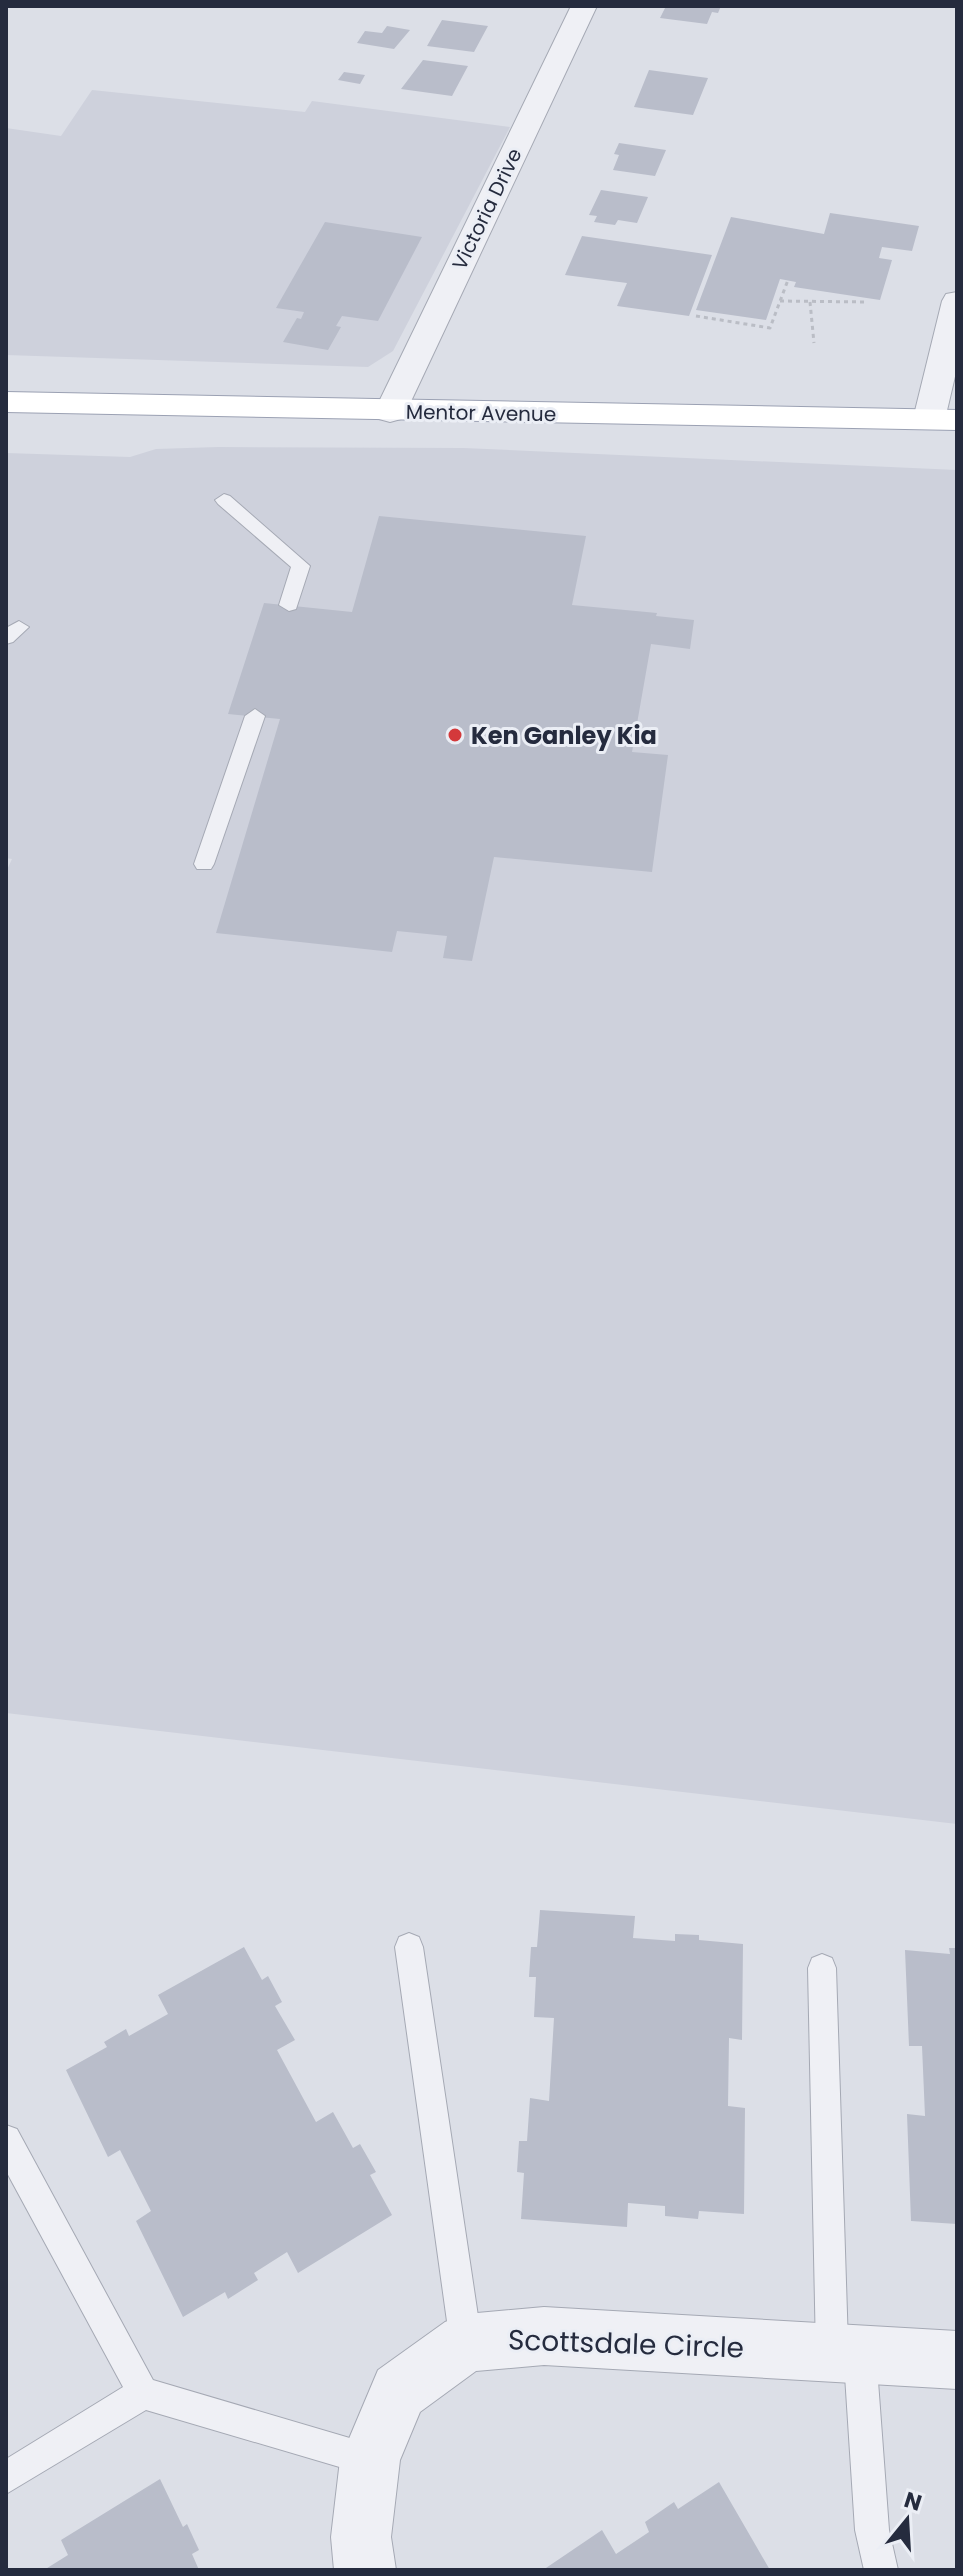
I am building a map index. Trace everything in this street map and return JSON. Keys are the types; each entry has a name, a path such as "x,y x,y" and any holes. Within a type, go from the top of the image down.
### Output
{"main road":[{"name":"Mentor Avenue","path":"6,402 390,412 943,420"}],"street":[{"name":"Victoria Drive","path":"390,412 584,6"},
{"path":"943,420 957,301"},
{"name":"Scottsdale Circle","path":"466,2343 544,2336 957,2360"},
{"path":"365,2570 361,2537 370,2460 399,2391 466,2343"}],"lane":[{"path":"224,500 301,566 289,605"},
{"path":"204,864 255,716"},
{"path":"409,1947 466,2343"},
{"path":"822,1968 846,2353 872,2530 881,2570"},
{"path":"6,2140 143,2393 370,2460"},
{"path":"6,2478 143,2393"}],"path":[{"path":"696,316 770,328 788,280"},
{"path":"780,301 868,302"},
{"path":"810,302 814,343"}],"shaded area":[{"path":"92,90 305,112 312,101 510,127 393,351 368,367 6,355 6,128 61,136"},
{"name":"Ken Ganley Kia","path":"463,448 957,470 957,1824 6,1713 6,872 12,859 6,858 6,453 130,457 156,449"}],"building":[{"path":"666,6 721,6 718,13 712,12 707,24 660,18"},
{"path":"442,20 488,26 474,52 427,46"},
{"path":"387,26 410,30 394,49 357,43 365,31 382,33"},
{"path":"423,60 468,66 452,96 401,89"},
{"path":"649,70 708,78 693,115 634,107"},
{"path":"344,72 365,75 360,84 338,80"},
{"path":"619,143 666,150 655,176 613,170 619,155 614,154"},
{"path":"601,190 648,197 637,223 618,220 615,225 594,222 597,216 589,215"},
{"path":"830,213 919,226 912,251 882,247 879,258 892,260 880,300 794,287 796,282 780,279 766,320 696,310 731,217 824,234"},
{"path":"325,222 422,237 378,321 342,316 336,326 341,327 328,350 283,342 304,312 276,308"},
{"path":"582,236 712,255 689,316 617,306 627,283 565,275"},
{"name":"Ken Ganley Kia","path":"379,516 586,536 572,605 657,613 656,616 694,620 690,649 651,644 632,752 668,755 652,872 494,857 472,961 443,958 447,936 397,931 392,952 216,933 280,719 228,714 264,603 352,612"},
{"path":"540,1910 635,1916 633,1938 675,1941 675,1934 699,1935 699,1940 743,1944 742,2040 729,2038 728,2106 745,2108 744,2214 699,2211 698,2219 665,2216 665,2206 628,2203 627,2227 521,2219 524,2173 517,2172 519,2141 527,2141 530,2098 549,2101 554,2018 534,2017 536,1977 529,1977 531,1947 537,1947"},
{"path":"244,1947 262,1980 268,1976 282,2002 275,2006 295,2040 277,2050 316,2122 333,2112 353,2148 360,2144 376,2172 370,2175 392,2215 298,2273 287,2252 254,2273 258,2280 228,2299 225,2292 183,2317 136,2221 151,2211 120,2150 108,2157 66,2070 107,2047 104,2042 126,2029 129,2036 168,2014 158,1995"},
{"path":"949,1948 957,1948 957,2224 911,2221 907,2114 925,2116 922,2046 909,2046 905,1950 950,1954"},
{"path":"160,2479 183,2527 187,2524 199,2550 192,2554 199,2570 44,2570 68,2555 61,2540"},
{"path":"719,2482 770,2570 543,2570 602,2530 616,2554 649,2532 645,2522 674,2502 678,2509"}],"place":[{"name":"Ken Ganley Kia","path":"455,735"}]}
